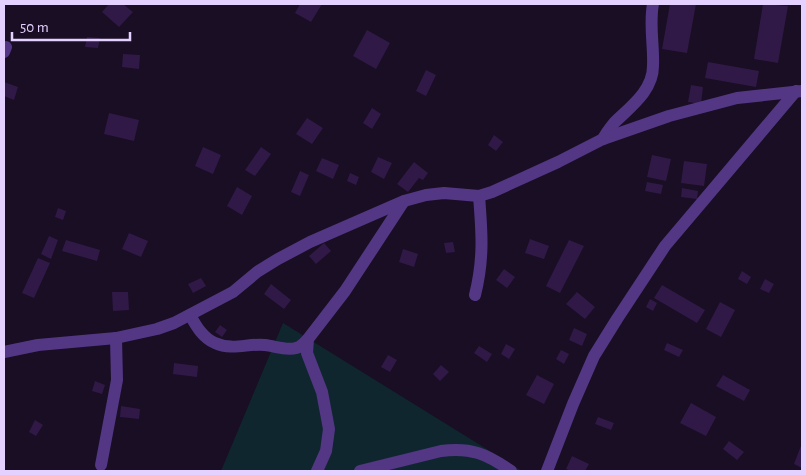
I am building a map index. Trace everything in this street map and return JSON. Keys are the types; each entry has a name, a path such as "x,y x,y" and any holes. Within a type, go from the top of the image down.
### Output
{"street":[{"path":"603,139 613,124 632,107 652,78 651,34 653,4"},
{"path":"4,352 38,345 116,338 157,329 174,323 233,292 257,272 278,259 326,235 404,201 426,195 479,196 558,162 603,139 669,116 737,98 799,91"},
{"path":"547,471 594,356 665,246 799,91"},
{"path":"475,295 480,272 482,240 479,196"},
{"path":"190,315 204,336 215,343 227,347 238,348 263,344 296,349 308,339 345,291 404,201"},
{"path":"101,465 117,380 116,338"},
{"path":"308,339 307,353 322,392 329,429 326,451 317,471"},
{"path":"360,471 455,449 482,453 511,471"}],"shaded area":[{"path":"283,323 522,471 221,471"}],"building":[{"path":"109,4 123,4 133,12 119,27 102,12"},
{"path":"300,4 322,4 311,22 295,13"},
{"path":"670,4 696,4 687,53 662,49"},
{"path":"763,4 788,6 778,63 754,59"},
{"path":"367,30 390,43 376,69 353,56"},
{"path":"87,37 100,38 98,48 85,47"},
{"path":"123,54 140,55 139,69 122,67"},
{"path":"708,62 759,71 756,87 705,78"},
{"path":"426,70 436,75 426,96 416,91"},
{"path":"4,82 18,87 14,100 4,96"},
{"path":"691,85 703,87 701,104 688,102"},
{"path":"372,108 381,114 372,129 363,123"},
{"path":"109,113 139,120 134,141 104,134"},
{"path":"307,118 323,128 312,144 296,134"},
{"path":"494,135 503,142 496,151 488,145"},
{"path":"203,147 221,155 213,174 195,166"},
{"path":"261,147 271,154 255,176 245,170"},
{"path":"652,155 671,159 666,181 647,177"},
{"path":"378,157 392,163 384,179 371,172"},
{"path":"322,158 339,165 333,179 316,171"},
{"path":"684,161 707,164 704,186 681,183"},
{"path":"414,162 428,173 423,180 419,178 408,192 397,184"},
{"path":"300,171 309,175 300,196 291,192"},
{"path":"350,173 359,177 356,185 347,181"},
{"path":"647,182 663,185 661,194 645,191"},
{"path":"237,187 252,196 242,215 227,206"},
{"path":"682,188 698,191 697,199 681,197"},
{"path":"58,208 66,211 63,220 55,217"},
{"path":"129,233 148,241 141,257 122,249"},
{"path":"49,236 58,240 51,259 41,254"},
{"path":"530,239 549,246 544,259 525,253"},
{"path":"66,240 100,250 97,261 62,251"},
{"path":"569,240 584,246 560,293 546,286"},
{"path":"453,242 455,252 446,253 444,243"},
{"path":"324,243 331,251 316,264 309,256"},
{"path":"403,249 418,254 414,267 399,262"},
{"path":"38,258 50,263 34,298 22,293"},
{"path":"504,269 515,277 507,288 496,280"},
{"path":"742,271 751,277 747,284 738,279"},
{"path":"201,278 206,286 193,293 188,284"},
{"path":"765,279 774,284 769,293 760,289"},
{"path":"271,284 291,300 284,309 264,294"},
{"path":"662,285 705,310 697,323 654,298"},
{"path":"112,292 128,292 129,310 113,311"},
{"path":"577,292 595,307 585,319 566,304"},
{"path":"650,299 657,303 653,311 646,307"},
{"path":"720,302 735,310 721,337 706,329"},
{"path":"220,325 227,330 222,337 215,332"},
{"path":"574,328 587,334 582,346 569,340"},
{"path":"667,343 683,350 679,357 664,350"},
{"path":"506,344 515,349 509,359 501,354"},
{"path":"479,346 492,354 487,362 474,353"},
{"path":"561,350 569,354 564,364 556,359"},
{"path":"388,355 397,360 390,372 381,367"},
{"path":"174,363 198,366 197,377 173,374"},
{"path":"441,365 449,372 440,381 433,374"},
{"path":"537,375 554,384 544,404 526,395"},
{"path":"723,375 750,390 744,401 716,386"},
{"path":"95,381 105,385 102,394 92,391"},
{"path":"691,403 716,417 706,436 680,423"},
{"path":"121,406 140,409 139,419 120,417"},
{"path":"598,417 614,423 611,430 595,424"},
{"path":"35,420 43,425 36,436 29,432"},
{"path":"729,441 744,452 737,460 723,449"},
{"path":"802,443 802,468 794,464"},
{"path":"572,456 589,464 585,471 566,469"}]}
